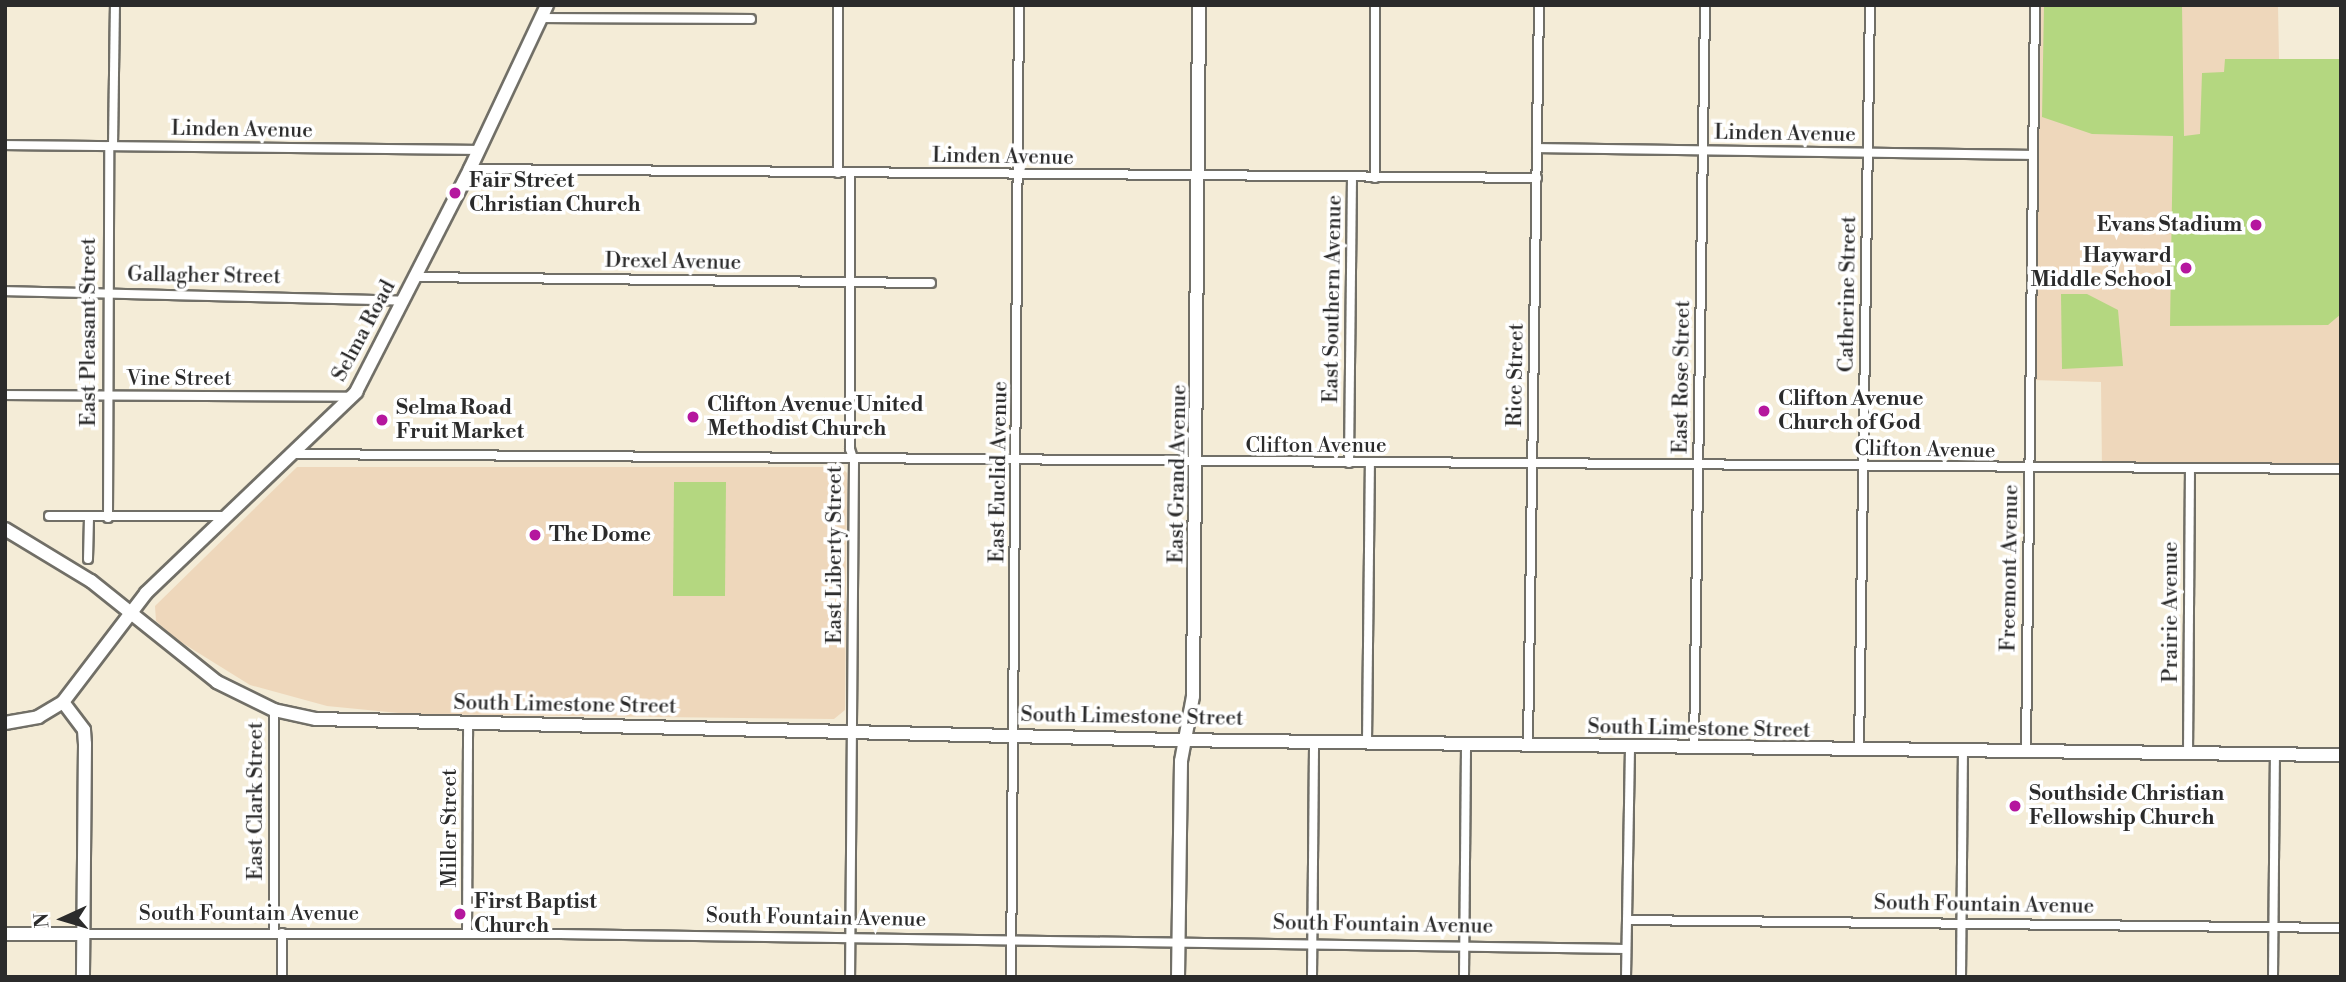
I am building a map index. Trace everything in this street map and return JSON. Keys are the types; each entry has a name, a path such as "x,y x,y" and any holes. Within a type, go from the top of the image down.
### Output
{"main road":[{"name":"Selma Road","path":"128,613 352,397 470,169 547,5"},
{"name":"East Grand Avenue","path":"1178,977 1181,761 1193,696 1198,463 1199,5"},
{"name":"South Limestone Street","path":"5,529 41,547 211,678 274,710 316,719 1630,747 2341,755"},
{"path":"5,723 38,717 62,702 128,613"},
{"path":"62,702 84,730 83,977"},
{"name":"South Fountain Avenue","path":"5,934 83,934"}],"street":[{"name":"East Pleasant Street","path":"108,518 108,292 115,5"},
{"path":"838,5 838,173"},
{"name":"East Euclid Avenue","path":"1011,977 1019,5"},
{"path":"1375,5 1375,178"},
{"name":"Rice Street","path":"1528,745 1539,5"},
{"name":"East Rose Street","path":"1694,748 1705,5"},
{"name":"Catherine Street","path":"1859,751 1870,5"},
{"name":"Freemont Avenue","path":"2026,752 2035,5"},
{"path":"541,19 751,19"},
{"name":"Linden Avenue","path":"5,145 479,150"},
{"name":"Linden Avenue","path":"1537,148 2033,155"},
{"name":"Linden Avenue","path":"470,169 1536,178"},
{"name":"East Liberty Street","path":"850,173 850,449 854,461 850,977"},
{"name":"East Southern Avenue","path":"1349,463 1352,178"},
{"name":"Drexel Avenue","path":"415,277 931,283"},
{"name":"Gallagher Street","path":"5,291 403,300"},
{"name":"Vine Street","path":"5,395 352,397"},
{"name":"Clifton Avenue","path":"291,454 854,461 2341,469"},
{"path":"1367,742 1370,463"},
{"name":"Prairie Avenue","path":"2188,754 2190,470"},
{"path":"49,516 227,516"},
{"path":"88,559 89,517"},
{"name":"East Clark Street","path":"274,710 278,933 282,977"},
{"name":"Miller Street","path":"467,934 468,723"},
{"path":"1312,977 1314,741"},
{"path":"1464,977 1466,744"},
{"path":"1626,977 1630,747"},
{"path":"1961,977 1963,752"},
{"path":"2273,977 2274,755"},
{"name":"South Fountain Avenue","path":"1627,920 2341,929"},
{"name":"South Fountain Avenue","path":"83,934 850,937 1626,949"}],"shaded area":[{"name":"Hayward Middle School","path":"2035,5 2278,5 2279,59 2341,59 2341,469 2102,470 2101,382 2030,380"},
{"name":"The Dome","path":"297,467 841,467 847,473 845,710 834,719 409,714 327,706 250,685 176,639 156,621 155,606"}],"green space":[{"name":"Evans Stadium","path":"2044,5 2182,5 2184,136 2200,134 2202,73 2224,72 2225,59 2341,59 2341,314 2328,325 2170,326 2173,136 2092,134 2042,117"},
{"path":"2061,294 2087,294 2118,310 2123,366 2062,369"},
{"path":"674,482 726,482 725,596 673,596"}],"place":[{"name":"Fair Street Christian Church","path":"455,193"},
{"name":"Evans Stadium","path":"2256,225"},
{"name":"Hayward Middle School","path":"2186,268"},
{"name":"Clifton Avenue Church of God","path":"1764,411"},
{"name":"Clifton Avenue United Methodist Church","path":"693,417"},
{"name":"Selma Road Fruit Market","path":"382,420"},
{"name":"The Dome","path":"535,535"},
{"name":"Southside Christian Fellowship Church","path":"2015,806"},
{"name":"First Baptist Church","path":"460,914"}]}
